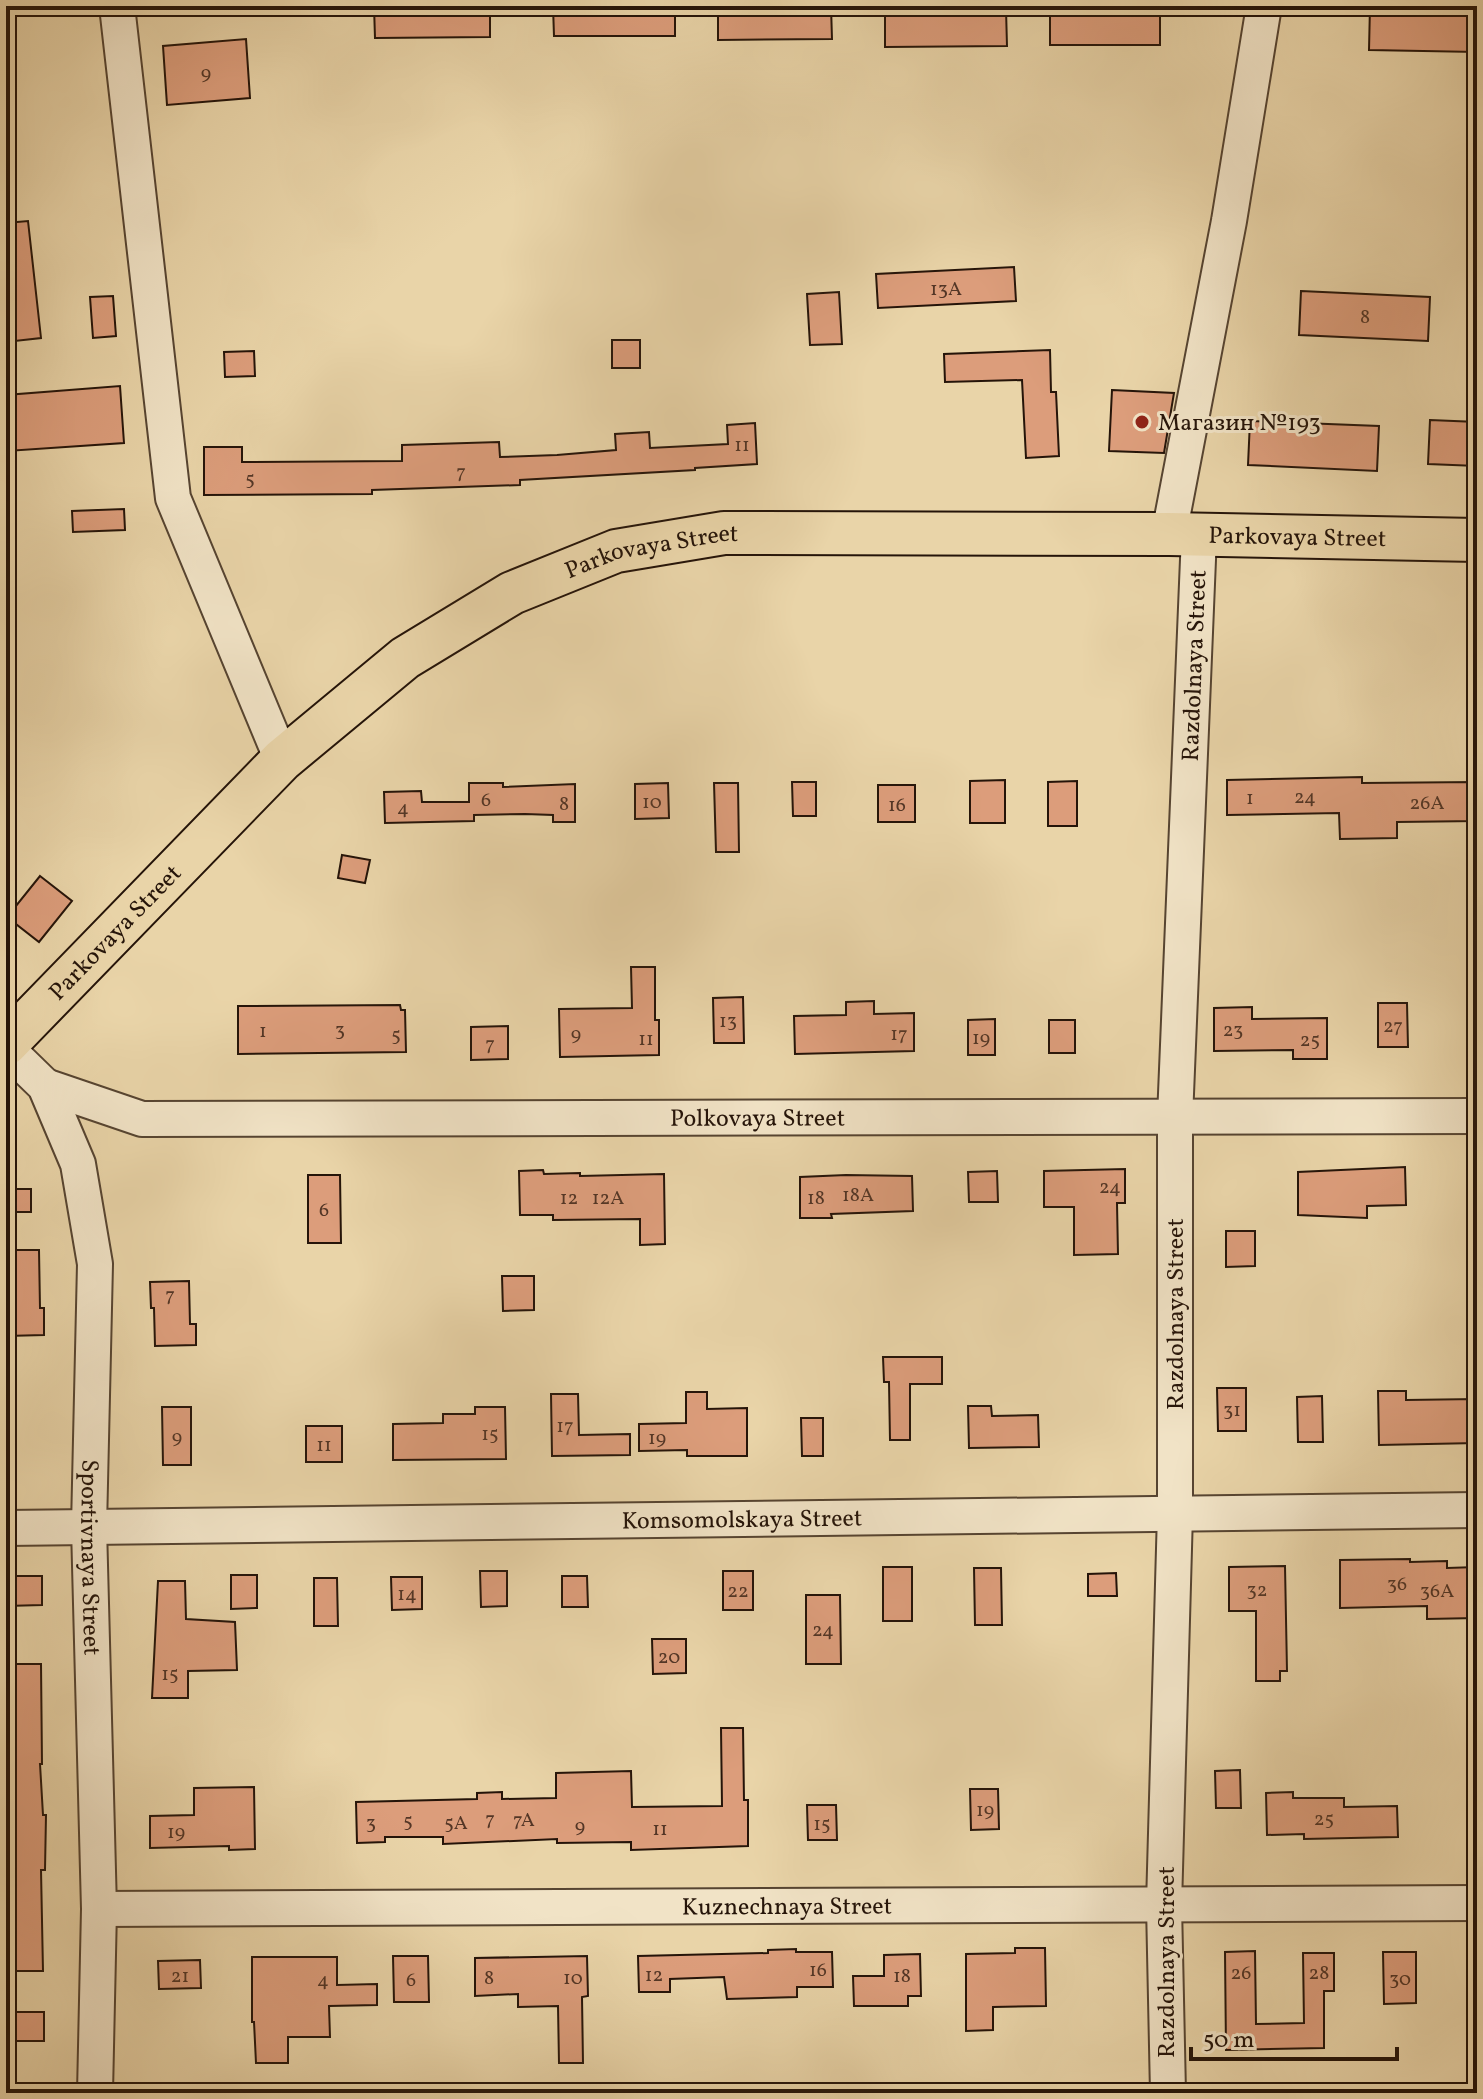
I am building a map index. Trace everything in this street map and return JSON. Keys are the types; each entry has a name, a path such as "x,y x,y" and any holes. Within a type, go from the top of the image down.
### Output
{"main road":[{"name":"Parkovaya Street","path":"6,1046 282,760 405,658 512,593 616,551 724,533 1184,534 1477,540"}],"street":[{"path":"117,6 173,498 282,760"},
{"name":"Razdolnaya Street","path":"1168,2093 1164,1905 1175,1513 1175,1118 1184,534 1264,6"},
{"name":"Sportivnaya Street","path":"6,1046 45,1086 78,1164 95,1264 89,1527 99,1909 95,2093"},
{"name":"Polkovaya Street","path":"45,1086 142,1119 1477,1116"},
{"name":"Komsomolskaya Street","path":"6,1528 1477,1510"},
{"name":"Kuznechnaya Street","path":"99,1909 1477,1903"}],"building":[{"path":"374,6 490,6 490,37 375,38"},
{"path":"553,6 675,6 675,36 554,36"},
{"path":"718,6 831,6 832,39 718,40"},
{"path":"1050,6 1160,6 1160,45 1050,45"},
{"path":"1370,6 1477,6 1477,52 1369,50"},
{"path":"1006,9 1007,46 885,47 885,10"},
{"path":"246,39 250,98 167,105 163,46"},
{"path":"28,221 41,338 6,342 6,223"},
{"path":"1014,267 1016,301 878,308 876,274"},
{"path":"1301,291 1430,297 1428,341 1299,335"},
{"path":"839,292 842,344 810,345 807,294"},
{"path":"113,296 116,336 93,338 90,297"},
{"path":"612,340 640,340 640,368 612,368"},
{"path":"1050,350 1051,392 1056,392 1059,456 1026,458 1022,380 945,382 944,354"},
{"path":"254,351 255,376 225,377 224,352"},
{"path":"120,386 124,443 7,451 6,395"},
{"name":"Магазин №193","path":"1112,390 1174,393 1164,453 1109,451"},
{"path":"1430,420 1477,422 1477,466 1428,464"},
{"path":"1250,421 1379,426 1377,471 1248,465"},
{"path":"755,423 757,464 520,480 520,485 372,490 372,494 204,495 204,447 242,447 242,462 402,461 402,445 499,442 500,457 557,455 616,450 615,434 649,432 650,448 728,444 727,425"},
{"path":"124,509 125,530 73,532 72,511"},
{"path":"1362,777 1362,783 1477,782 1477,821 1397,822 1397,838 1340,839 1339,813 1227,815 1227,780"},
{"path":"1005,780 1005,823 970,823 970,781"},
{"path":"1077,781 1077,826 1048,826 1048,782"},
{"path":"792,782 816,782 816,816 793,816"},
{"path":"469,783 503,783 503,787 575,784 575,822 553,822 553,815 525,814 474,815 474,821 385,823 384,792 421,791 422,802 469,802"},
{"path":"668,783 669,818 635,819 635,784"},
{"path":"714,783 738,783 739,852 716,852"},
{"path":"878,785 915,785 915,822 878,822"},
{"path":"342,855 370,860 365,883 338,878"},
{"path":"40,876 72,901 39,942 7,917"},
{"path":"631,967 655,967 655,1020 659,1020 659,1055 560,1057 559,1009 632,1008"},
{"path":"743,997 744,1043 714,1043 713,998"},
{"path":"874,1001 874,1014 914,1013 914,1051 795,1054 794,1016 846,1015 846,1002"},
{"path":"1378,1003 1407,1003 1408,1047 1378,1047"},
{"path":"400,1005 401,1010 405,1010 406,1052 238,1054 238,1006"},
{"path":"1252,1007 1252,1019 1327,1018 1327,1059 1293,1059 1293,1050 1214,1051 1214,1008"},
{"path":"995,1019 995,1055 968,1055 968,1020"},
{"path":"1049,1020 1075,1020 1075,1053 1049,1053"},
{"path":"508,1026 508,1059 471,1060 471,1027"},
{"path":"1405,1167 1406,1205 1367,1206 1367,1218 1298,1215 1298,1172"},
{"path":"1125,1169 1125,1203 1117,1203 1118,1254 1074,1255 1074,1207 1044,1207 1044,1171"},
{"path":"543,1170 544,1174 580,1173 580,1176 664,1174 665,1244 640,1245 640,1219 553,1220 553,1215 520,1215 519,1171"},
{"path":"997,1171 998,1202 969,1202 968,1172"},
{"path":"308,1175 340,1175 341,1243 308,1243"},
{"path":"912,1176 913,1211 800,1218 800,1177"},
{"path":"6,1189 31,1189 31,1212 6,1212"},
{"path":"1226,1231 1255,1231 1255,1266 1226,1267"},
{"path":"13,1250 39,1250 40,1308 44,1308 44,1335 6,1336 6,1309 13,1309"},
{"path":"502,1276 534,1276 534,1310 503,1311"},
{"path":"189,1281 190,1324 196,1324 196,1345 155,1346 150,1282"},
{"path":"883,1357 942,1357 942,1384 910,1384 910,1440 890,1440 889,1382 884,1382"},
{"path":"1217,1388 1246,1388 1246,1431 1218,1431"},
{"path":"1378,1391 1406,1391 1406,1400 1477,1399 1477,1443 1379,1445"},
{"path":"686,1392 707,1392 707,1409 747,1408 747,1456 687,1456 687,1450 639,1451 639,1424 686,1423"},
{"path":"551,1394 578,1394 579,1435 630,1434 630,1455 552,1456"},
{"path":"1322,1396 1323,1442 1298,1442 1297,1397"},
{"path":"968,1406 991,1406 992,1416 1038,1415 1039,1447 969,1448"},
{"path":"162,1407 191,1407 191,1465 163,1465"},
{"path":"475,1407 505,1407 506,1459 393,1460 393,1424 443,1423 443,1414 475,1414"},
{"path":"801,1418 823,1418 823,1456 802,1456"},
{"path":"306,1426 342,1426 342,1462 306,1462"},
{"path":"1410,1559 1410,1562 1447,1561 1447,1568 1477,1567 1477,1618 1427,1619 1427,1606 1340,1608 1340,1560"},
{"path":"1285,1566 1287,1671 1280,1671 1280,1681 1256,1681 1256,1611 1229,1611 1229,1567"},
{"path":"883,1567 912,1567 912,1621 883,1621"},
{"path":"974,1568 1001,1568 1002,1625 975,1625"},
{"path":"480,1571 507,1571 507,1606 481,1607"},
{"path":"723,1571 753,1571 753,1610 723,1610"},
{"path":"1116,1573 1117,1596 1088,1596 1088,1574"},
{"path":"231,1575 257,1575 257,1608 231,1609"},
{"path":"6,1576 42,1576 42,1605 6,1606"},
{"path":"562,1576 587,1576 588,1607 562,1607"},
{"path":"391,1577 422,1577 422,1609 392,1610"},
{"path":"314,1578 337,1578 338,1626 314,1626"},
{"path":"158,1581 185,1581 186,1619 235,1622 237,1670 188,1671 188,1698 152,1698"},
{"path":"806,1595 840,1595 841,1664 806,1664"},
{"path":"652,1639 686,1639 686,1673 653,1674"},
{"path":"6,1664 41,1664 40,1764 43,1815 46,1815 45,1870 41,1870 43,1971 6,1971 6,1815 15,1815"},
{"path":"721,1728 743,1728 748,1846 631,1850 631,1842 557,1843 557,1839 443,1844 443,1837 385,1837 385,1842 357,1843 356,1802 477,1799 477,1793 502,1792 502,1799 556,1798 556,1773 631,1771 632,1807 722,1806"},
{"path":"1240,1770 1241,1808 1216,1808 1215,1771"},
{"path":"254,1787 255,1849 229,1850 229,1846 150,1848 150,1816 194,1815 194,1788"},
{"path":"970,1789 998,1789 999,1829 971,1830"},
{"path":"1293,1792 1293,1798 1344,1798 1344,1807 1397,1806 1398,1837 1304,1839 1304,1834 1267,1835 1266,1793"},
{"path":"807,1805 836,1805 837,1840 808,1840"},
{"path":"1015,1948 1045,1948 1046,2006 993,2007 993,2030 966,2031 966,1954 1015,1953"},
{"path":"796,1949 796,1952 832,1952 833,1987 797,1987 797,1997 727,1999 724,1977 670,1979 670,1992 639,1992 638,1956 768,1953 768,1950"},
{"path":"1255,1951 1256,2024 1304,2023 1303,1953 1334,1953 1334,1991 1324,1991 1324,2048 1226,2050 1225,1952"},
{"path":"1383,1952 1416,1952 1416,2003 1384,2004"},
{"path":"920,1954 921,1996 908,1996 908,2006 854,2006 853,1976 884,1976 884,1955"},
{"path":"393,1956 428,1956 429,2002 394,2002"},
{"path":"587,1956 588,1996 582,1997 583,2063 559,2063 558,2006 518,2007 518,1994 475,1996 475,1958"},
{"path":"252,1957 337,1957 337,1985 377,1984 377,2005 329,2006 330,2037 288,2037 288,2063 256,2063 252,2022"},
{"path":"200,1960 201,1988 159,1989 158,1961"},
{"path":"6,2012 44,2012 44,2041 6,2041"}],"place":[{"name":"Магазин №193","path":"1142,422"}]}
